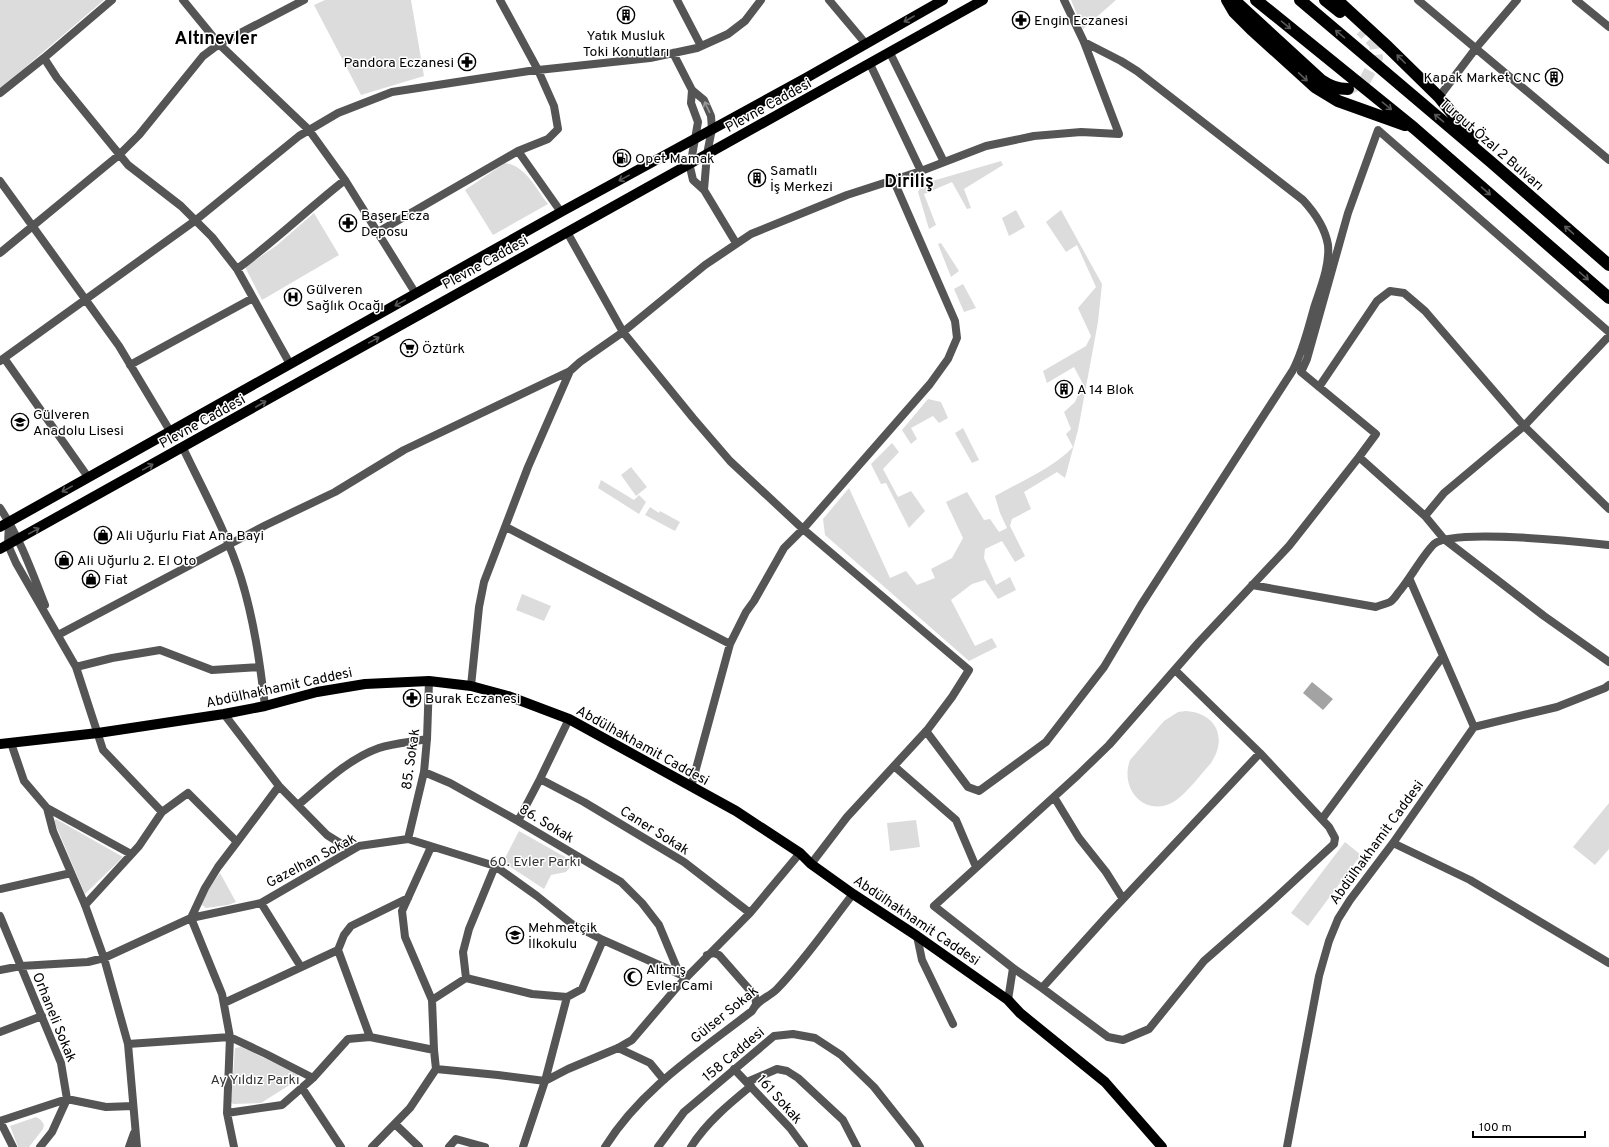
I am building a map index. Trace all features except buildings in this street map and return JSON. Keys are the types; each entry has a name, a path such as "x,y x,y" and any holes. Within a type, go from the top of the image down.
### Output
{"highway":[{"path":"1226,0 1234,12 1251,29 1307,81 1326,95 1370,113 1414,128"},
{"path":"1234,0 1321,80 1338,89 1348,89"},
{"path":"1256,0 1414,128 1609,298"},
{"name":"Turgut Özal 2 Bulvarı","path":"1300,0 1491,162 1609,265"},
{"path":"1325,0 1361,30"},
{"path":"1337,0 1439,97 1491,162"}],"main road":[{"name":"Plevne Caddesi","path":"4,524 943,0"},
{"name":"Plevne Caddesi","path":"4,547 983,0"},
{"name":"Abdülhakhamit Caddesi","path":"0,744 98,733 224,714 265,706 317,692 365,684 429,681 471,686 508,696 569,719 736,811 800,853 811,864 853,894 917,936 1008,1000 1020,1013 1105,1082 1162,1147"}],"street":[{"path":"0,93 112,0"},
{"path":"183,0 219,44 309,130 345,180 416,294"},
{"path":"0,253 118,155 139,135 203,56 219,44 304,0"},
{"path":"378,232 518,151 548,139 558,129 554,106 538,70 500,0"},
{"path":"677,0 701,46"},
{"path":"88,478 2,360 196,220 299,136 338,113 392,92 538,70 650,58 701,46 728,34 745,21 761,0"},
{"path":"829,0 866,44"},
{"path":"58,635 229,545 335,492 404,450 570,371 580,362 623,332 706,265 736,243 758,231 847,195 921,171 986,146 1034,136 1081,132 1119,134 1084,42 1064,0"},
{"path":"1418,0 1609,160"},
{"path":"1439,97 1476,48 1517,0"},
{"path":"1576,0 1609,27"},
{"path":"926,731 968,787 979,791 1046,742 1104,667 1293,370 1300,355 1326,266 1328,245 1325,234 1319,218 1302,200 1137,71 1084,42"},
{"path":"673,53 692,90 704,100 711,116 712,129 707,154 704,190"},
{"path":"890,53 944,162"},
{"path":"44,58 57,78 118,155 128,165 181,206 212,236 237,269 290,364"},
{"path":"870,64 921,171"},
{"path":"692,90 692,103 698,122 691,163 693,180 704,190 736,243"},
{"path":"1175,670 1260,753 1322,819 1329,827 1335,838 1334,844 1204,961 1149,1030 1123,1040 1108,1037 1013,968 934,906 1109,745 1175,670 1289,546 1359,458 1376,434 1301,372 1307,359 1348,213 1378,130 1609,332"},
{"path":"518,151 561,212"},
{"path":"691,787 730,644 746,612 754,601 784,548 803,529 930,384 948,359 956,338 955,321 893,179"},
{"path":"237,269 267,247 317,202 345,180"},
{"path":"0,181 32,227 86,299 118,346 170,431"},
{"path":"567,232 623,332 730,461 803,529 969,670 952,697 926,731 847,816 811,864"},
{"path":"1319,387 1377,301 1390,291 1404,293 1425,311 1524,426 1609,509"},
{"path":"130,366 253,298"},
{"path":"1425,516 1444,493 1524,426 1609,336"},
{"path":"471,686 479,607 484,582 528,467 570,371"},
{"path":"183,448 229,545 241,577 255,632 265,706"},
{"path":"1359,458 1425,516 1444,539 1544,616 1609,662"},
{"path":"0,508 4,524 4,547 16,564 76,668 103,750 162,812"},
{"path":"4,524 18,540 58,635"},
{"path":"506,527 730,644"},
{"path":"1252,586 1376,607 1391,602 1410,580 1430,549 1436,543 1444,539 1463,537 1500,537 1609,545"},
{"path":"1410,580 1474,727 1557,707 1605,688 1609,685"},
{"path":"76,668 112,658 160,650 212,670 260,667"},
{"path":"1322,819 1443,656"},
{"name":"85. Sokak","path":"408,839 424,772 429,681"},
{"path":"224,714 279,786 327,835 351,850"},
{"path":"518,821 569,719"},
{"name":"Abdülhakhamit Caddesi","path":"1288,1147 1319,976 1329,940 1338,919 1474,727"},
{"path":"298,805 334,775 358,758 379,748 427,739"},
{"path":"11,743 24,781 47,808 131,854"},
{"path":"1042,988 1260,753"},
{"path":"894,766 956,820 976,867"},
{"name":"86. Sokak","path":"424,772 450,783 621,882 642,903 659,925 683,975"},
{"name":"Caner Sokak","path":"540,779 584,802 684,862 750,913"},
{"path":"234,1147 227,1113 230,1037 224,1003 222,994 192,918 205,888 218,867 279,786"},
{"path":"85,905 131,854 162,812 188,793 237,842"},
{"path":"1054,797 1079,838 1106,872 1123,899"},
{"path":"47,808 53,831 85,905 104,958 128,1044 132,1106 137,1147"},
{"name":"Gazelhan Sokak","path":"0,970 21,966 88,962 104,958 192,918 261,902 359,846 408,839 494,866 537,896 572,924 603,940 683,975"},
{"path":"1393,843 1470,880 1609,963"},
{"path":"372,1147 410,1108 436,1069 432,1000 405,937 402,910 431,847"},
{"path":"436,1069 498,1074 546,1081 632,1040 683,975 707,955 750,913 800,853"},
{"path":"466,978 463,952 469,929 494,866"},
{"path":"0,889 71,873"},
{"name":"Gülser Sokak","path":"605,1147 614,1132 637,1104 664,1080 752,1011 756,1004 776,990 853,894"},
{"path":"370,1037 338,950 344,935 350,926 408,898"},
{"path":"261,902 301,967"},
{"name":"Orhaneli Sokak","path":"0,916 61,1063 67,1099"},
{"path":"917,936 922,960 953,1024"},
{"path":"432,1000 466,978 532,994 567,997 582,989 603,940"},
{"path":"224,1003 338,950"},
{"path":"707,955 714,953 719,955 755,996 756,1004"},
{"path":"1008,1000 1013,968"},
{"path":"523,1147 546,1081 567,997"},
{"path":"0,1032 42,1016"},
{"name":"158 Caddesi","path":"658,1147 679,1117 734,1069 774,1036 793,1034 815,1038 841,1054 874,1086 920,1147"},
{"path":"128,1044 230,1037 313,1078"},
{"path":"227,1113 282,1105 313,1078 348,1039 370,1037 434,1050"},
{"path":"618,1048 650,1063 664,1080"},
{"name":"161 Sokak","path":"734,1069 790,1128 804,1147"},
{"path":"690,1147 727,1105 749,1084 777,1069 787,1071 798,1078 843,1120 857,1147"},
{"path":"302,1088 341,1147"},
{"path":"13,1147 0,1121 67,1099 106,1106 132,1106"},
{"path":"40,1147 52,1132 67,1099"},
{"path":"395,1124 419,1147"},
{"path":"129,1147 136,1131"},
{"path":"449,1147 456,1139 485,1147"}],"green space":[{"path":"0,0 104,0 0,89"},
{"path":"325,0 411,0 424,76 361,95 314,5"},
{"path":"1071,0 1116,0 1083,29"},
{"path":"1001,161 1003,165 964,189 971,208 967,209 952,182 924,194 936,225 929,229 918,192 922,184"},
{"path":"505,163 519,168 535,185 548,204 493,235 465,190"},
{"path":"1016,210 1025,227 1009,236 1002,218"},
{"path":"1061,210 1102,284 1098,322 1078,430 1065,478 1057,472 1024,492 1031,509 1012,519 1010,526 1025,556 1015,562 1002,541 985,549 984,558 996,585 1010,577 1016,590 998,599 985,580 972,584 951,600 975,646 992,638 997,647 969,661 825,535 823,519 849,488 890,578 906,571 917,585 935,578 931,569 952,558 963,538 946,502 967,492 984,520 990,519 999,532 1007,528 1000,513 995,496 1056,462 1073,447 1066,434 1071,429 1064,412 1075,402 1083,384 1074,367 1047,383 1043,371 1086,346 1091,336 1078,308 1096,287 1077,245 1066,252 1046,222"},
{"path":"314,213 339,255 262,300 245,267 276,246"},
{"path":"941,243 959,271 951,277 938,244"},
{"path":"963,284 976,308 964,312 954,289"},
{"path":"928,399 941,402 948,418 939,423 933,416 911,428 917,439 911,444 902,430"},
{"path":"963,428 979,460 972,463 955,433"},
{"path":"892,443 899,452 883,469 898,497 911,491 925,511 909,528 886,483 881,484 871,464"},
{"path":"631,467 647,487 636,496 621,475"},
{"path":"601,480 634,500 639,495 646,502 639,514 598,488"},
{"path":"650,507 659,513 660,511 680,522 675,531 645,515"},
{"path":"522,594 551,606 544,621 516,610"},
{"path":"1186,711 1205,716 1212,722 1216,728 1218,736 1216,754 1211,763 1194,783 1175,801 1164,806 1145,804 1132,791 1128,782 1130,760 1164,721 1178,712"},
{"path":"1609,803 1609,849 1595,865 1573,847"},
{"path":"56,819 123,857 85,894 54,821"},
{"path":"916,820 920,847 890,851 887,823"},
{"name":"60. Evler Parkı","path":"519,831 574,862 566,872 551,875 544,889 503,862"},
{"path":"1345,842 1361,855 1308,926 1291,913"},
{"path":"220,873 236,902 228,905 206,908 202,905 204,896"},
{"name":"Ay Yıldız Parkı","path":"241,1047 298,1074 299,1079 261,1103 233,1104 231,1102 235,1048"},
{"path":"36,1117 41,1120 44,1125 43,1129 29,1147 18,1147 10,1126"}],"shaded area":[{"path":"1312,682 1333,699 1323,710 1303,693"}],"tunnel":[{"path":"1348,89 1364,82 1377,58 1375,44 1361,30"}],"place":[{"name":"Yatık Musluk Toki Konutları","path":"626,15"},
{"name":"Engin Eczanesi","path":"1021,20"},
{"name":"Pandora Eczanesi","path":"467,62"},
{"name":"Kapak Market CNC","path":"1554,77"},
{"name":"Opet Mamak","path":"622,158"},
{"name":"Samatlı İş Merkezi","path":"757,178"},
{"name":"Başer Ecza Deposu","path":"348,223"},
{"name":"Gülveren Sağlık Ocağı","path":"293,297"},
{"name":"Öztürk","path":"409,348"},
{"name":"A 14 Blok","path":"1064,389"},
{"name":"Gülveren Anadolu Lisesi","path":"20,422"},
{"name":"Ali Uğurlu Fiat Ana Bayi","path":"103,535"},
{"name":"Ali Uğurlu 2. El Oto","path":"64,560"},
{"name":"Fiat","path":"91,579"},
{"name":"Burak Eczanesi","path":"412,698"},
{"name":"Mehmetçik İlkokulu","path":"515,935"},
{"name":"Altmış Evler Cami","path":"633,977"}],"district":[{"name":"Altınevler","path":"216,38"},
{"name":"Diriliş","path":"909,181"}]}
